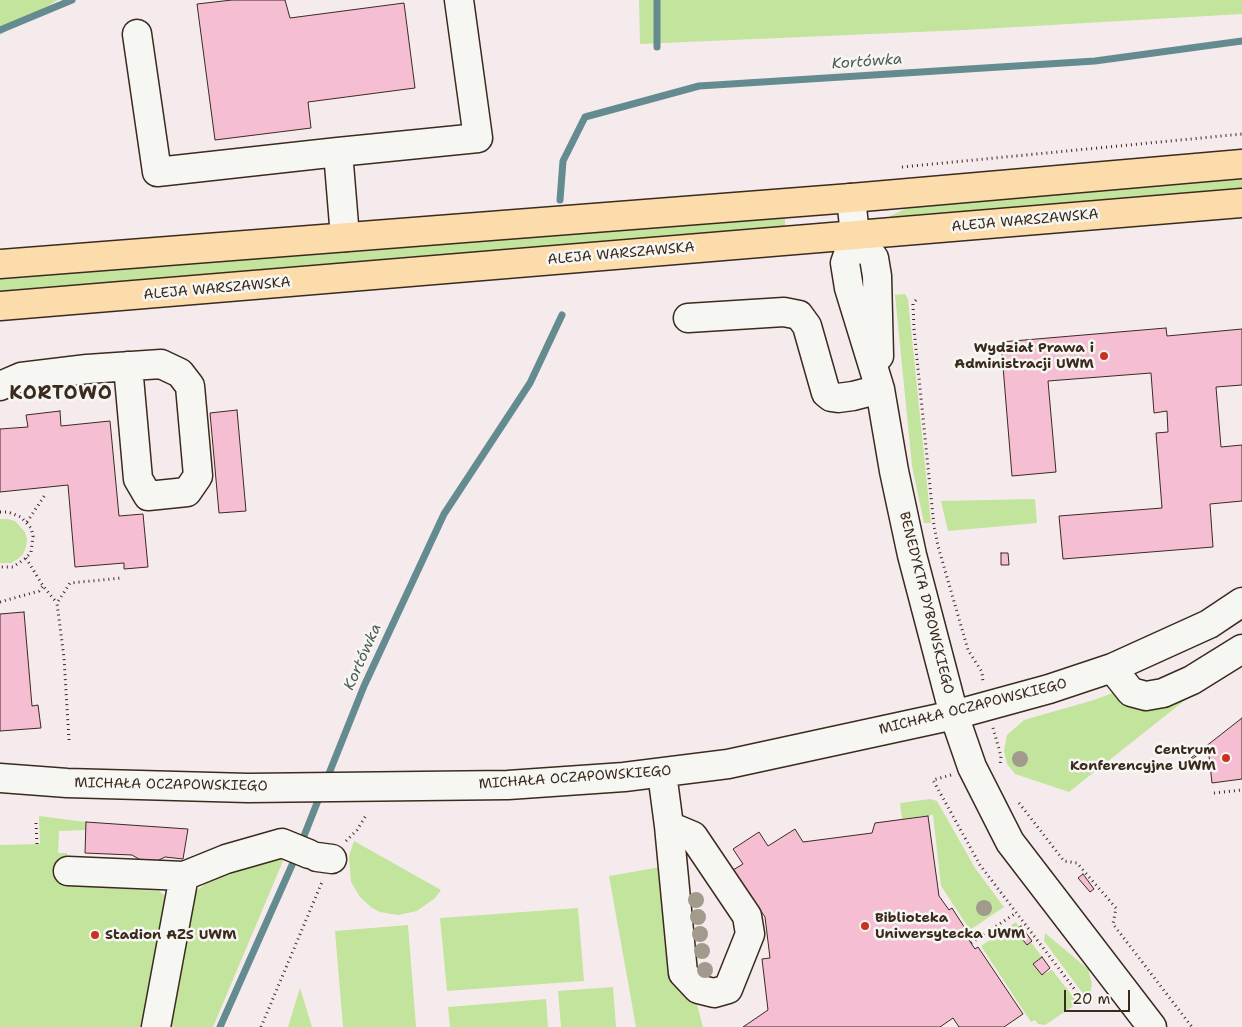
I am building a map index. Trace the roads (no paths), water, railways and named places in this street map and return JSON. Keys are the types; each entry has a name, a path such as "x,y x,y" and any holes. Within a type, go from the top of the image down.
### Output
{"main road":[{"path":"0,264 851,198 1242,164"},
{"name":"ALEJA WARSZAWSKA","path":"0,306 1242,204"}],"street":[{"path":"136,34 157,172 478,138 459,0"},
{"path":"338,152 345,237"},
{"path":"851,198 855,235"},
{"name":"BENEDYKTA DYBOWSKIEGO","path":"855,235 874,258 877,276 880,389 894,471 912,555 954,714 972,768 1010,842 1152,1027"},
{"path":"688,318 784,312 799,315 807,326 826,393 831,397 838,398 880,389"},
{"path":"0,386 21,377 128,366 161,364 180,373 190,386 198,476 187,492 148,496 138,479 128,366"},
{"name":"MICHAŁA OCZAPOWSKIEGO","path":"0,778 67,783 248,788 508,785 624,777 728,764 954,714 1049,689 1112,668 1209,624 1242,602"},
{"path":"1112,668 1131,692 1146,696 1163,693 1192,680 1242,649"},
{"path":"662,772 683,972 698,988 714,993 728,989 750,934 748,916 693,836 669,826"},
{"path":"68,871 184,876 226,859 282,843 319,857"},
{"path":"156,1027 184,876"}],"waterway":[{"path":"0,30 72,0"},
{"path":"657,0 657,47"},
{"name":"Kortówka","path":"560,200 563,161 585,117 699,86 1095,61 1242,41"},
{"name":"Kortówka","path":"326,781 364,686 444,514 530,383 562,315"},
{"name":"Kortówka","path":"300,846 321,793"},
{"name":"Kortówka","path":"220,1027 296,856"}],"place":[{"name":"Wydział Prawa i Administracji UWM","path":"1104,356"},
{"name":"Centrum Konferencyjne UWM","path":"1226,758"},
{"name":"Biblioteka Uniwersytecka UWM","path":"865,926"},
{"name":"Stadion AZS UWM","path":"95,935"}],"district":[{"name":"KORTOWO","path":"61,394"}]}
